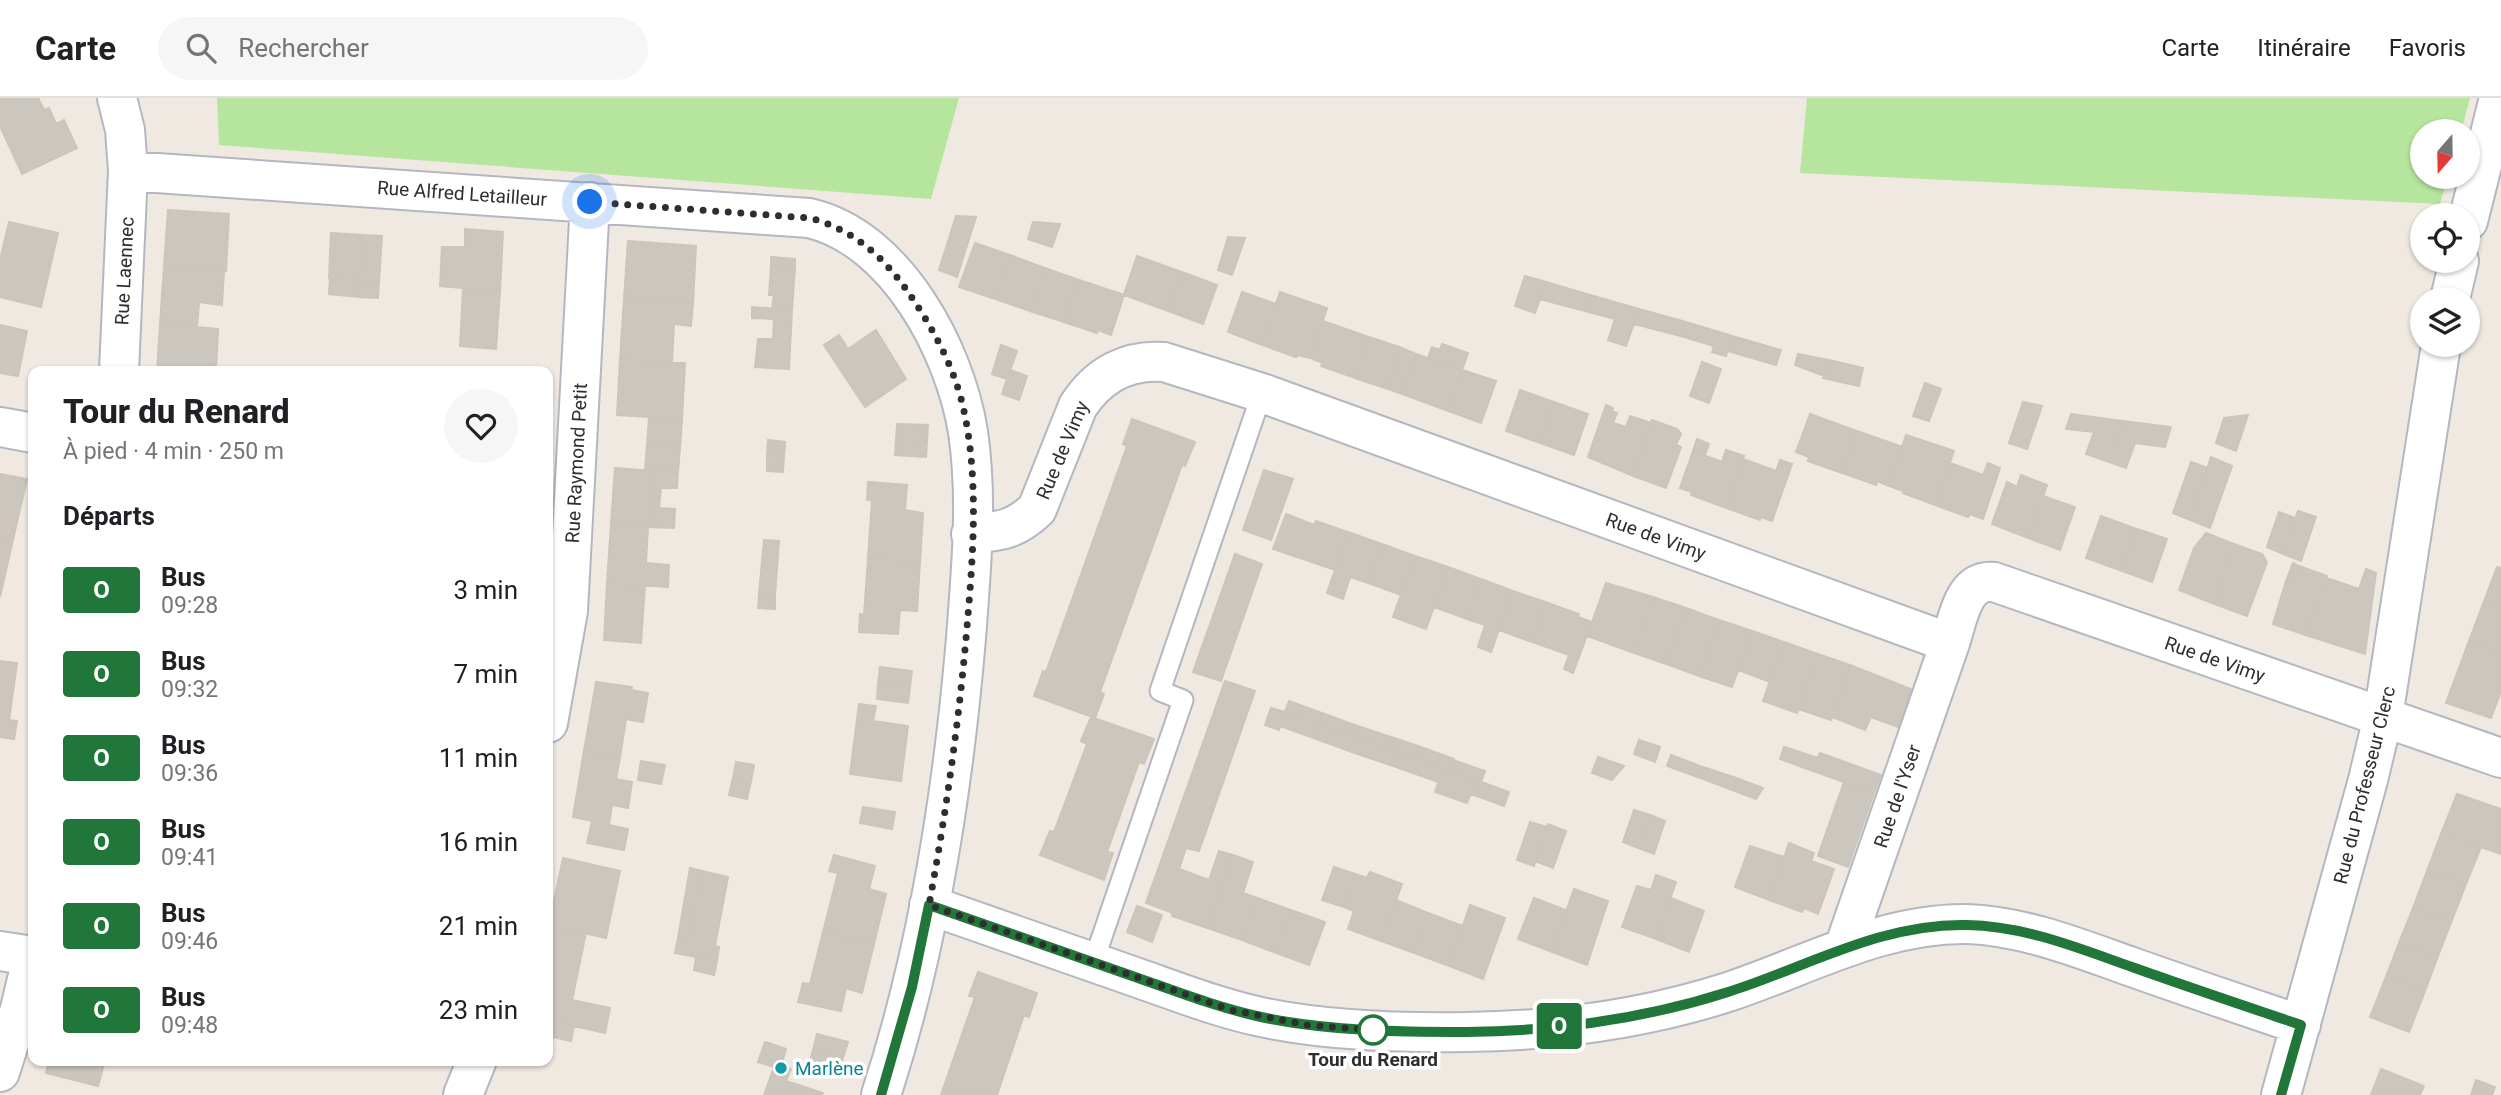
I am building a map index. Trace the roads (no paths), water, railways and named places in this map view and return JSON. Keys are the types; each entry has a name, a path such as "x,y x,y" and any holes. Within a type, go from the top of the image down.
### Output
{"street":[{"name":"Rue Laennec","path":"117,98 125,130 128,171 119,366"},
{"path":"2473,203 2499,98"},
{"name":"Rue Alfred Letailleur","path":"128,171 809,218 825,222 857,238 901,282 928,320 950,367 964,408 971,471 970,590 960,702 943,826 910,992 881,1095"},
{"name":"Rue Raymond Petit","path":"553,695 568,611 590,202"},
{"name":"Rue du Professeur Clerc","path":"2281,1095 2383,717 2439,357"},
{"name":"Rue de Vimy","path":"971,534 1012,528 1037,509 1078,406 1093,386 1115,369 1147,360 1164,362 1262,393 1950,643 1967,593 1979,584 1994,582 2501,758"},
{"path":"0,427 28,432"},
{"name":"Rue de l'Yser","path":"1844,948 1950,643"},
{"path":"929,905 1219,1006 1281,1021 1389,1031 1471,1032 1566,1026 1675,1007 1756,982 1881,935 1923,927 1968,925 2015,930 2058,941 2301,1025"},
{"path":"0,951 28,954"},
{"path":"0,1072 28,973"},
{"path":"463,1095 475,1066"}],"lane":[{"path":"1093,963 1183,700 1160,691 1262,393"}],"place":[{"name":"Tour du Renard","path":"1373,1030"},
{"name":"Marlène","path":"781,1068"}]}
